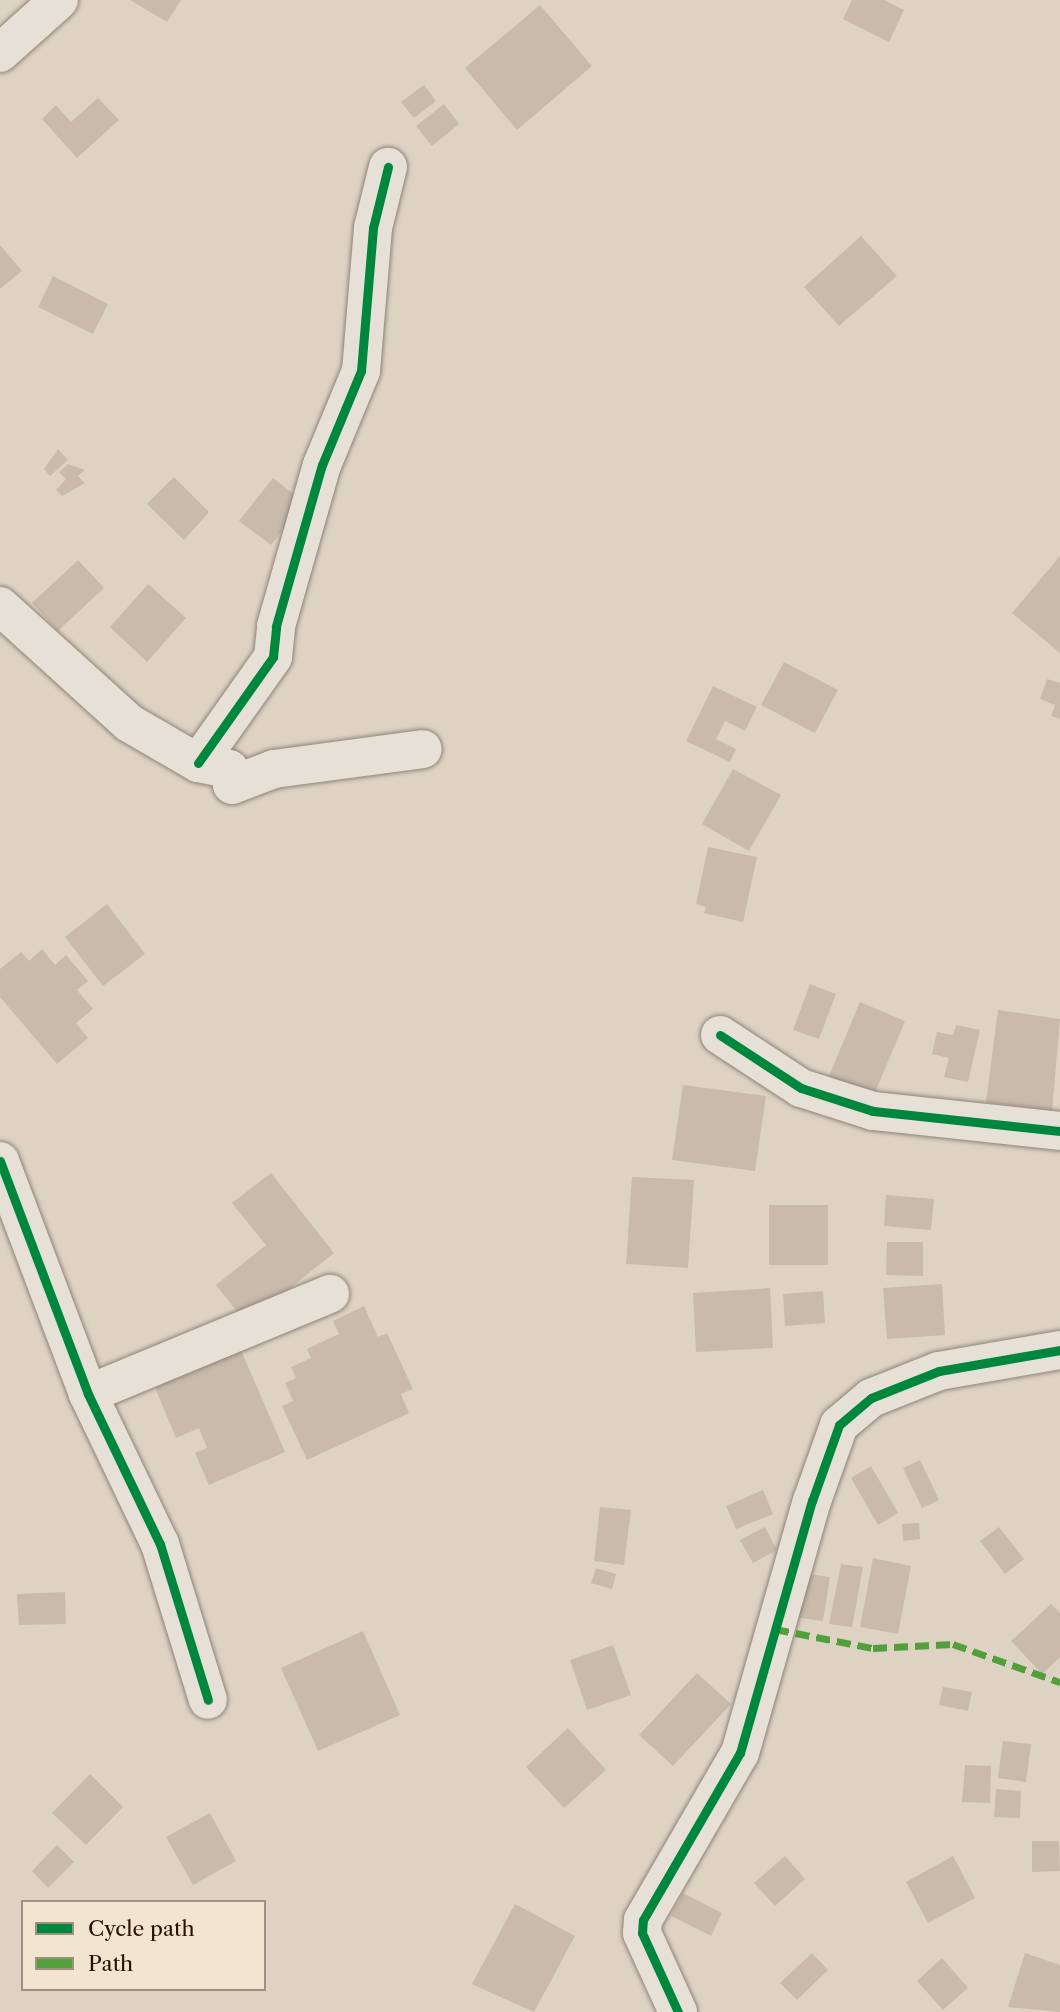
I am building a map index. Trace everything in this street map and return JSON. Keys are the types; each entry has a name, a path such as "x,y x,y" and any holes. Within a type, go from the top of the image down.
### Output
{"street":[{"path":"0,53 60,0"},
{"path":"198,762 273,657 276,626 322,465 361,371 373,228 388,167"},
{"path":"0,606 129,723 198,762 229,769 232,785 274,769 423,749"},
{"path":"720,1035 801,1088 873,1111 1060,1131"},
{"path":"0,1161 88,1394 160,1544 208,1700"},
{"path":"88,1394 330,1294"},
{"path":"677,2012 641,1926 740,1753 811,1501 839,1425 871,1398 939,1371 1060,1350"}],"building":[{"path":"130,0 181,0 167,22"},
{"path":"852,0 884,0 904,10 889,42 843,19"},
{"path":"540,5 592,66 517,130 465,68"},
{"path":"424,85 436,101 414,118 401,102"},
{"path":"98,98 119,120 77,158 42,119 56,105 71,122"},
{"path":"444,104 459,124 432,146 416,126"},
{"path":"861,236 897,276 839,326 804,287"},
{"path":"0,245 22,271 0,289"},
{"path":"53,276 108,304 93,334 38,307"},
{"path":"58,449 68,460 50,476 44,469"},
{"path":"68,464 85,470 78,476 85,483 62,496 56,490 66,479 59,472"},
{"path":"174,477 209,512 184,540 147,504"},
{"path":"273,478 304,502 271,545 239,521"},
{"path":"1060,556 1060,653 1012,613"},
{"path":"78,560 104,588 58,631 32,603"},
{"path":"148,584 186,618 147,662 110,627"},
{"path":"784,662 838,690 815,733 761,705"},
{"path":"1047,679 1060,683 1060,719 1051,716 1055,705 1040,699"},
{"path":"713,686 757,707 745,731 725,721 716,739 736,749 730,762 686,741"},
{"path":"733,769 781,795 749,851 702,824"},
{"path":"708,847 757,857 743,922 704,913 706,907 696,904"},
{"path":"107,904 145,954 103,986 65,937"},
{"path":"42,949 55,965 66,955 72,962 88,981 77,990 93,1009 76,1023 88,1038 57,1064 0,997 0,969 21,952 29,961"},
{"path":"810,984 836,994 819,1039 793,1030"},
{"path":"860,1002 905,1021 874,1095 829,1076"},
{"path":"998,1010 1060,1019 1052,1111 986,1102"},
{"path":"956,1025 980,1030 968,1082 944,1077 949,1058 932,1054 937,1032 953,1035"},
{"path":"683,1085 766,1096 755,1171 672,1160"},
{"path":"271,1173 334,1253 246,1323 216,1285 266,1245 232,1203"},
{"path":"632,1177 694,1180 688,1268 626,1264"},
{"path":"886,1195 934,1199 931,1230 884,1226"},
{"path":"769,1205 828,1205 828,1265 769,1265"},
{"path":"887,1242 923,1242 923,1276 886,1275"},
{"path":"942,1284 945,1335 887,1339 883,1288"},
{"path":"770,1288 773,1348 696,1352 693,1293"},
{"path":"823,1291 825,1323 785,1326 783,1294"},
{"path":"364,1306 378,1337 387,1333 413,1389 401,1394 409,1413 307,1460 282,1406 293,1401 285,1383 296,1378 291,1367 311,1358 307,1349 339,1334 333,1321"},
{"path":"240,1348 285,1452 209,1485 195,1453 207,1448 199,1428 176,1438 154,1385"},
{"path":"920,1460 939,1500 922,1508 903,1468"},
{"path":"871,1466 898,1513 878,1525 851,1478"},
{"path":"763,1490 773,1514 736,1529 726,1506"},
{"path":"600,1507 631,1510 624,1565 594,1561"},
{"path":"919,1523 920,1539 903,1541 902,1524"},
{"path":"765,1527 777,1550 753,1563 740,1540"},
{"path":"999,1527 1024,1559 1005,1574 980,1541"},
{"path":"873,1558 911,1566 898,1634 860,1627"},
{"path":"841,1564 863,1567 852,1627 829,1624"},
{"path":"596,1568 616,1574 612,1589 591,1583"},
{"path":"801,1573 830,1577 823,1621 794,1617"},
{"path":"65,1592 66,1624 19,1625 17,1594"},
{"path":"1051,1604 1060,1613 1060,1657 1042,1674 1011,1641"},
{"path":"363,1631 400,1715 318,1751 281,1668"},
{"path":"613,1645 631,1695 587,1710 570,1660"},
{"path":"697,1673 731,1704 673,1766 639,1735"},
{"path":"943,1687 972,1692 968,1711 939,1705"},
{"path":"568,1728 606,1770 564,1808 526,1767"},
{"path":"1003,1741 1031,1744 1026,1782 998,1778"},
{"path":"965,1765 991,1766 990,1803 962,1802"},
{"path":"90,1774 123,1807 86,1845 52,1813"},
{"path":"996,1789 1021,1791 1020,1818 994,1817"},
{"path":"210,1813 236,1861 193,1885 166,1837"},
{"path":"1032,1841 1059,1841 1060,1871 1032,1872"},
{"path":"57,1845 74,1862 48,1888 32,1871"},
{"path":"785,1856 805,1879 775,1906 754,1883"},
{"path":"953,1856 975,1898 928,1923 906,1882"},
{"path":"683,1893 722,1913 711,1936 671,1916"},
{"path":"515,1904 575,1936 534,2012 472,1984"},
{"path":"812,1953 828,1970 797,2000 780,1983"},
{"path":"1025,1953 1060,1965 1060,2012 1008,2007"},
{"path":"942,1958 968,1988 943,2010 917,1981"}],"marked path":[{"path":"775,1629 873,1648 953,1644 1060,1682"}],"cycle path":[{"path":"198,763 273,657 276,626 322,465 361,371 373,228 388,167"},
{"path":"720,1035 801,1088 873,1111 1060,1131"},
{"path":"0,1161 88,1394 160,1544 208,1700"},
{"path":"678,2012 642,1933 643,1920 740,1753 812,1501 839,1425 871,1398 939,1371 1060,1350"}]}
